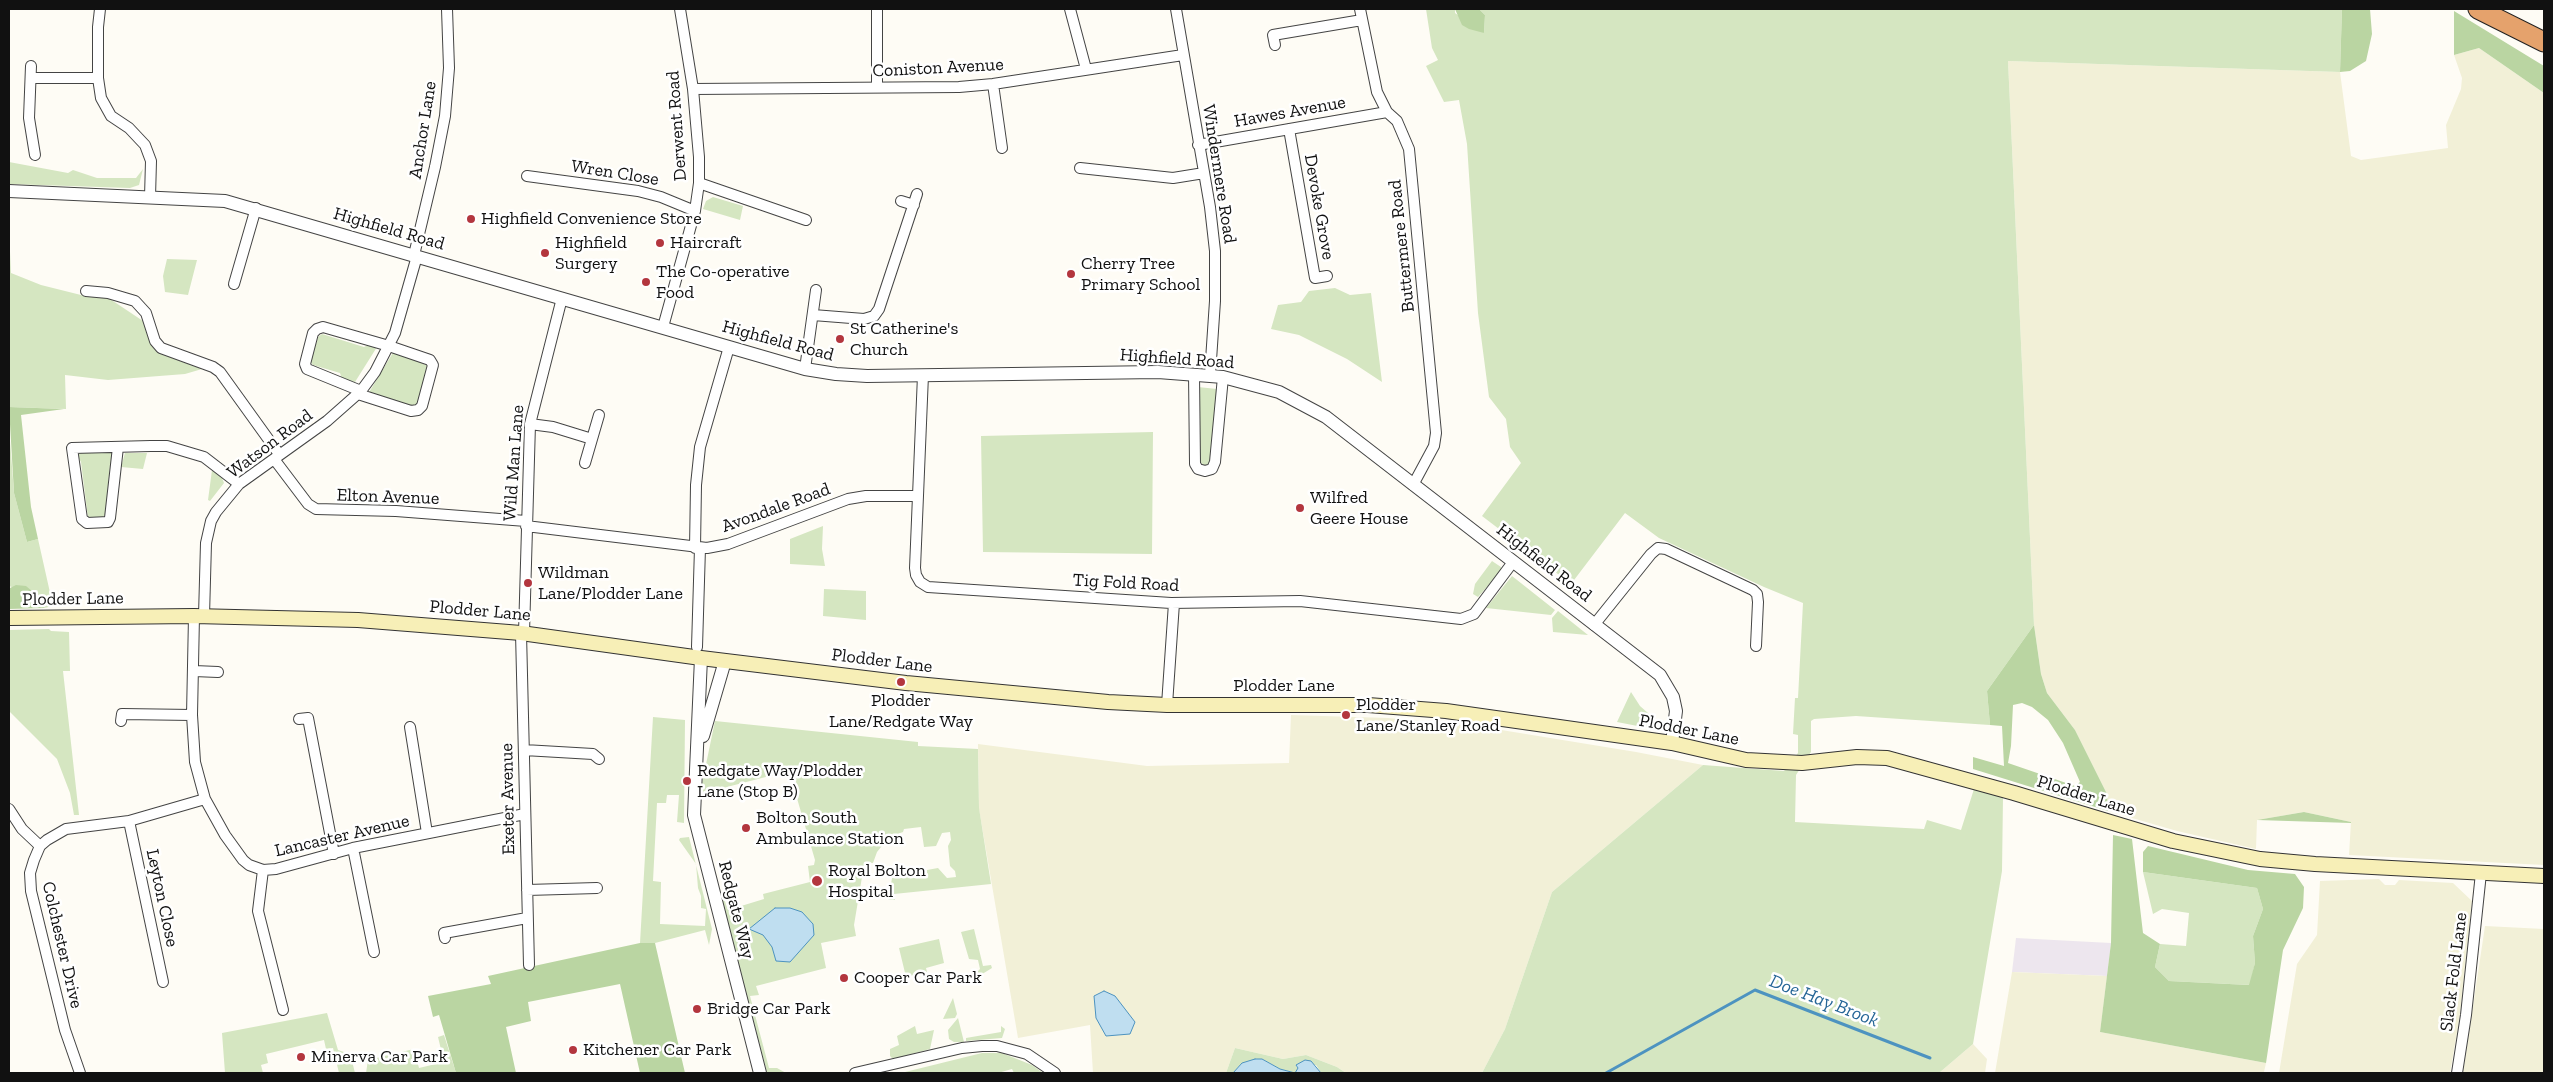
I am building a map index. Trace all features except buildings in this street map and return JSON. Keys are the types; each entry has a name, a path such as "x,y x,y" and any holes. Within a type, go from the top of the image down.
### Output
{"highway":[{"path":"2478,9 2544,42"}],"main road":[{"name":"Plodder Lane","path":"9,618 199,616 358,620 522,633 699,653 725,662 914,684 1108,702 1166,705 1368,705 1516,719 1672,743 1728,757 1753,760 1802,763 1871,757 1905,761 2172,842 2260,859 2481,874 2544,876"}],"street":[{"path":"100,9 98,78 105,108 145,145 151,161 150,197"},
{"name":"Anchor Lane","path":"415,255 435,167 444,116 449,68 447,9"},
{"name":"Derwent Road","path":"663,327 695,211 698,183 699,157 693,89 680,9"},
{"path":"877,9 877,87"},
{"path":"1070,9 1086,69"},
{"name":"Windermere Road","path":"1176,9 1204,173 1214,251 1217,376 1215,462 1212,469 1205,471 1198,469 1196,464 1194,374"},
{"name":"Buttermere Road","path":"1360,9 1377,92 1387,112 1397,121 1409,148 1435,418 1434,446 1413,485"},
{"path":"1275,45 1273,34 1362,20"},
{"name":"Coniston Avenue","path":"693,89 959,87 993,84 1183,55"},
{"path":"31,66 32,78 29,112 37,136 35,155"},
{"path":"32,78 98,78"},
{"path":"993,84 1002,148"},
{"name":"Hawes Avenue","path":"1198,145 1387,112"},
{"name":"Devoke Grove","path":"1289,129 1315,278 1327,276"},
{"path":"1080,168 1172,178 1204,173"},
{"name":"Wren Close","path":"527,176 638,191 661,197 695,211"},
{"path":"698,183 806,220"},
{"name":"Highfield Road","path":"9,191 225,200 805,369 836,374 923,375 1158,372 1217,376 1279,392 1313,410 1660,675 1668,686 1676,711 1672,743"},
{"path":"813,315 864,319 874,316 879,309 917,194"},
{"path":"900,201 914,205"},
{"path":"234,284 256,208"},
{"name":"Watson Road","path":"199,616 208,532 216,512 240,484 276,456 327,421 359,392 389,346 400,320 415,255"},
{"path":"883,263 893,267"},
{"path":"805,369 816,290"},
{"name":"Elton Avenue","path":"86,291 108,293 134,301 146,313 155,341 161,348 213,367 220,372 308,504 321,510 396,511 526,523"},
{"name":"Wild Man Lane","path":"522,633 530,424 562,298"},
{"path":"323,327 389,346 430,360 433,365 422,406 418,410 412,411 359,392 307,369 306,364 313,333 317,329 323,327"},
{"path":"699,653 696,485 700,447 729,347"},
{"name":"Tig Fold Road","path":"923,375 916,575 920,582 928,587 1174,603 1300,602 1462,619 1474,614 1513,562"},
{"path":"584,463 599,415"},
{"path":"530,424 553,427 592,439"},
{"path":"118,447 110,518 108,522 87,523 82,519 72,448 151,446 184,450 204,457 240,484"},
{"name":"Avondale Road","path":"526,523 698,548 728,544 848,499 866,496 918,496"},
{"path":"1594,625 1650,554 1658,548 1666,549 1753,590 1757,594 1756,646"},
{"path":"1166,705 1174,603"},
{"name":"Lancaster Avenue","path":"199,616 192,715 195,762 205,799 243,860 249,865 263,870 276,868 353,848 525,814"},
{"name":"Exeter Avenue","path":"522,633 528,965"},
{"name":"Redgate Way","path":"699,653 697,755 693,789 694,815 760,1073"},
{"name":"Redgate Way","path":"697,755 725,662"},
{"path":"194,671 218,672"},
{"path":"121,721 122,714 192,715"},
{"path":"298,719 308,718 334,854"},
{"path":"410,727 427,832"},
{"path":"524,750 593,754 599,759"},
{"path":"9,809 22,829 40,846 55,834 66,829 129,821 205,799"},
{"name":"Leyton Close","path":"129,821 163,982"},
{"name":"Colchester Drive","path":"40,846 30,873 30,890 65,1030 80,1073"},
{"path":"353,848 374,952"},
{"path":"263,870 258,911 283,1010"},
{"name":"Slack Fold Lane","path":"2457,1073 2468,1006 2481,874"},
{"path":"527,890 597,888"},
{"path":"445,938 444,933 527,918"},
{"path":"856,1073 962,1048 989,1046 1027,1054 1056,1073"}],"shaded area":[{"path":"2479,48 2544,93 2544,865 2349,855 2351,822 2304,812 2257,820 2256,849 2177,831 2108,811 2107,794 2075,730 2047,693 2041,674 2034,625 2008,61 2340,72 2351,156 2361,160 2448,148 2446,125 2461,89 2462,78 2454,55"},
{"path":"1291,715 1388,718 1483,727 1703,765 1552,892 1505,1029 1482,1073 1346,1073 1337,1067 1306,1055 1283,1059 1235,1048 1226,1073 1093,1073 1090,1025 1018,1038 979,809 978,744 1147,766 1289,763"},
{"path":"2379,879 2385,885 2395,885 2399,880 2453,883 2472,901 2460,1015 2450,1073 2279,1073 2297,964 2317,935 2320,881"},
{"path":"2485,926 2544,929 2544,1073 2463,1073"},
{"path":"2016,938 2111,943 2107,976 2012,972"},
{"path":"2012,972 2107,976 2100,1032 2266,1063 2264,1072 1995,1073"},
{"path":"1973,1044 1987,1059 1985,1073 1939,1073"}],"green space":[{"path":"1426,9 1455,9 1455,13 1484,33 1485,15 1479,9 2342,9 2340,72 2008,61 2034,625 1987,691 1990,725 1856,716 1814,719 1811,721 1811,752 1796,775 1795,822 1924,829 1927,820 1961,830 1974,789 2003,797 2002,871 1973,1044 1939,1073 1482,1073 1505,1029 1552,892 1703,765 1784,771 1798,753 1798,735 1793,734 1795,698 1798,698 1803,603 1659,538 1625,513 1571,584 1482,516 1521,463 1510,447 1506,419 1489,397 1478,313 1467,144 1459,100 1444,102 1426,66 1438,60 1432,48"},
{"path":"1455,9 1479,9 1485,15 1484,33 1462,25"},
{"path":"2342,9 2370,9 2372,34 2366,61 2350,71 2340,72"},
{"path":"2454,11 2544,66 2544,93 2479,48 2454,55"},
{"path":"9,162 68,173 73,170 97,178 136,178 143,169 139,185 130,188 9,184"},
{"path":"713,197 743,206 740,220 703,209 706,201"},
{"path":"9,230 11,273 41,285 85,296 107,297 143,321 154,349 161,354 202,369 185,374 108,380 65,375 66,409 9,407"},
{"path":"167,259 197,260 188,295 165,292 163,276"},
{"path":"1335,288 1350,295 1371,293 1382,382 1347,359 1299,335 1271,329 1278,305 1301,302 1309,291"},
{"path":"322,334 364,347 370,344 377,347 355,382 342,379 340,373 313,365 311,362 318,337"},
{"path":"394,351 428,366 417,405 413,406 368,394"},
{"path":"1198,387 1217,389 1210,464 1207,466 1204,466 1200,461"},
{"path":"9,407 64,409 21,415 31,507 38,539 27,542 14,493"},
{"path":"9,427 14,493 27,542 38,539 53,606 44,608 39,597 9,586"},
{"path":"1153,432 1152,554 983,552 981,436"},
{"path":"113,452 115,462 110,466 105,515 103,517 88,518 81,462 77,455 79,453"},
{"path":"125,453 147,453 143,469 121,467"},
{"path":"212,470 222,478 224,483 210,501 208,500"},
{"path":"823,526 822,549 825,566 790,564 790,539"},
{"path":"1492,561 1501,567 1501,571 1478,597 1473,594 1475,584"},
{"path":"1512,576 1555,610 1551,615 1486,608"},
{"path":"16,585 26,586 39,597 44,608 9,609 9,586 10,588"},
{"path":"824,589 866,591 866,620 823,616"},
{"path":"1558,611 1588,635 1553,632 1552,618"},
{"path":"2034,625 2041,674 2047,693 2075,730 2107,794 2108,811 1973,769 1973,757 2004,766 2002,726 1990,725 1987,691","holes":["2022,703 2032,707 2048,720 2063,743 2080,782 2075,786 2008,763 2011,746 2013,705"]},
{"path":"49,629 51,631 69,632 70,671 63,671 79,815 74,815 70,793 57,759 9,711 9,630"},
{"path":"1631,692 1640,706 1656,720 1653,729 1617,722"},
{"path":"653,717 685,720 684,823 677,822 679,795 667,795 666,803 657,803 653,881 661,882 660,924 705,926 706,909 701,908 696,865 712,929 709,945 705,930 655,943 640,943"},
{"path":"715,721 918,742 918,746 978,749 979,808 991,884 894,894 895,900 888,900 893,873 902,870 909,871 910,875 927,874 927,870 938,868 947,878 956,877 955,871 950,866 948,846 951,840 950,832 942,833 936,846 924,847 921,827 904,829 903,832 889,837 877,852 873,863 865,862 864,865 854,925 856,936 821,943 826,968 756,986 759,995 750,996 769,1068 777,1068 786,1073 767,1073 721,896 723,896 728,910 764,899 763,894 810,882 808,866 814,865 815,860 789,771 723,788 723,791 699,798"},
{"path":"2304,812 2351,822 2351,823 2257,820"},
{"path":"2113,835 2132,839 2143,933 2160,944 2155,967 2169,981 2249,985 2255,963 2253,936 2263,909 2257,888 2143,872 2143,852 2148,846 2248,870 2295,874 2304,887 2303,908 2283,950 2266,1063 2100,1032 2111,943"},
{"path":"689,837 696,863 679,840 680,838"},
{"path":"2143,872 2257,888 2263,909 2253,936 2255,963 2250,985 2169,981 2155,967 2160,944 2186,946 2189,913 2162,909 2153,914"},
{"path":"974,929 983,966 991,965 992,968 979,976 977,972 980,969 978,960 969,959 961,932"},
{"path":"939,939 944,963 926,968 927,972 906,977 899,948"},
{"path":"640,943 655,943 685,1073 640,1073 620,984 528,1002 531,1021 506,1027 516,1073 456,1073 439,1015 433,1017 428,996 491,984 488,976"},
{"path":"953,998 957,1014 955,1018 943,1019"},
{"path":"327,1013 338,1050 347,1053 352,1061 355,1073 339,1073 333,1048 326,1049 324,1040 266,1054 268,1063 261,1065 263,1073 225,1073 222,1033"},
{"path":"958,1018 964,1042 954,1042 949,1039 948,1030"},
{"path":"915,1026 917,1034 934,1030 930,1049 893,1059 890,1056 890,1049 899,1045 897,1036"},
{"path":"1001,1026 1005,1029 1002,1038 966,1041 966,1038 1001,1032"},
{"path":"444,1035 456,1073 366,1073 368,1060 414,1049 419,1068 444,1062 438,1037"},
{"path":"1235,1048 1283,1059 1306,1055 1337,1067 1346,1073 1321,1073 1316,1065 1296,1066 1299,1068 1295,1073 1280,1069 1262,1059 1242,1063 1233,1073 1226,1073"},
{"path":"982,1053 1002,1053 1032,1065 1043,1073 1014,1073 1012,1069 998,1073 901,1073"}],"water":[{"path":"775,908 790,908 802,912 813,924 814,935 790,962 776,961 772,947 763,935 749,929"},
{"path":"1104,991 1115,996 1135,1022 1130,1034 1106,1036 1096,1018 1094,996"},
{"path":"1262,1059 1280,1069 1295,1073 1233,1073 1242,1063"},
{"path":"1305,1060 1311,1061 1321,1073 1295,1073 1298,1068 1296,1065"}],"waterway":[{"name":"Doe Hay Brook","path":"1606,1073 1755,990 1930,1058"}],"place":[{"name":"Highfield Convenience Store","path":"471,219"},
{"name":"Haircraft","path":"660,243"},
{"name":"Highfield Surgery","path":"545,253"},
{"name":"Cherry Tree Primary School","path":"1071,274"},
{"name":"The Co-operative Food","path":"646,282"},
{"name":"St Catherine's Church","path":"840,339"},
{"name":"Wilfred Geere House","path":"1300,508"},
{"name":"Wildman Lane/Plodder Lane","path":"528,583"},
{"name":"Plodder Lane/Redgate Way","path":"901,682"},
{"name":"Plodder Lane/Stanley Road","path":"1346,715"},
{"name":"Redgate Way/Plodder Lane (Stop B)","path":"687,781"},
{"name":"Bolton South Ambulance Station","path":"746,828"},
{"name":"Royal Bolton Hospital","path":"817,881"},
{"name":"Cooper Car Park","path":"844,978"},
{"name":"Bridge Car Park","path":"697,1009"},
{"name":"Kitchener Car Park","path":"573,1050"},
{"name":"Minerva Car Park","path":"301,1057"}]}
